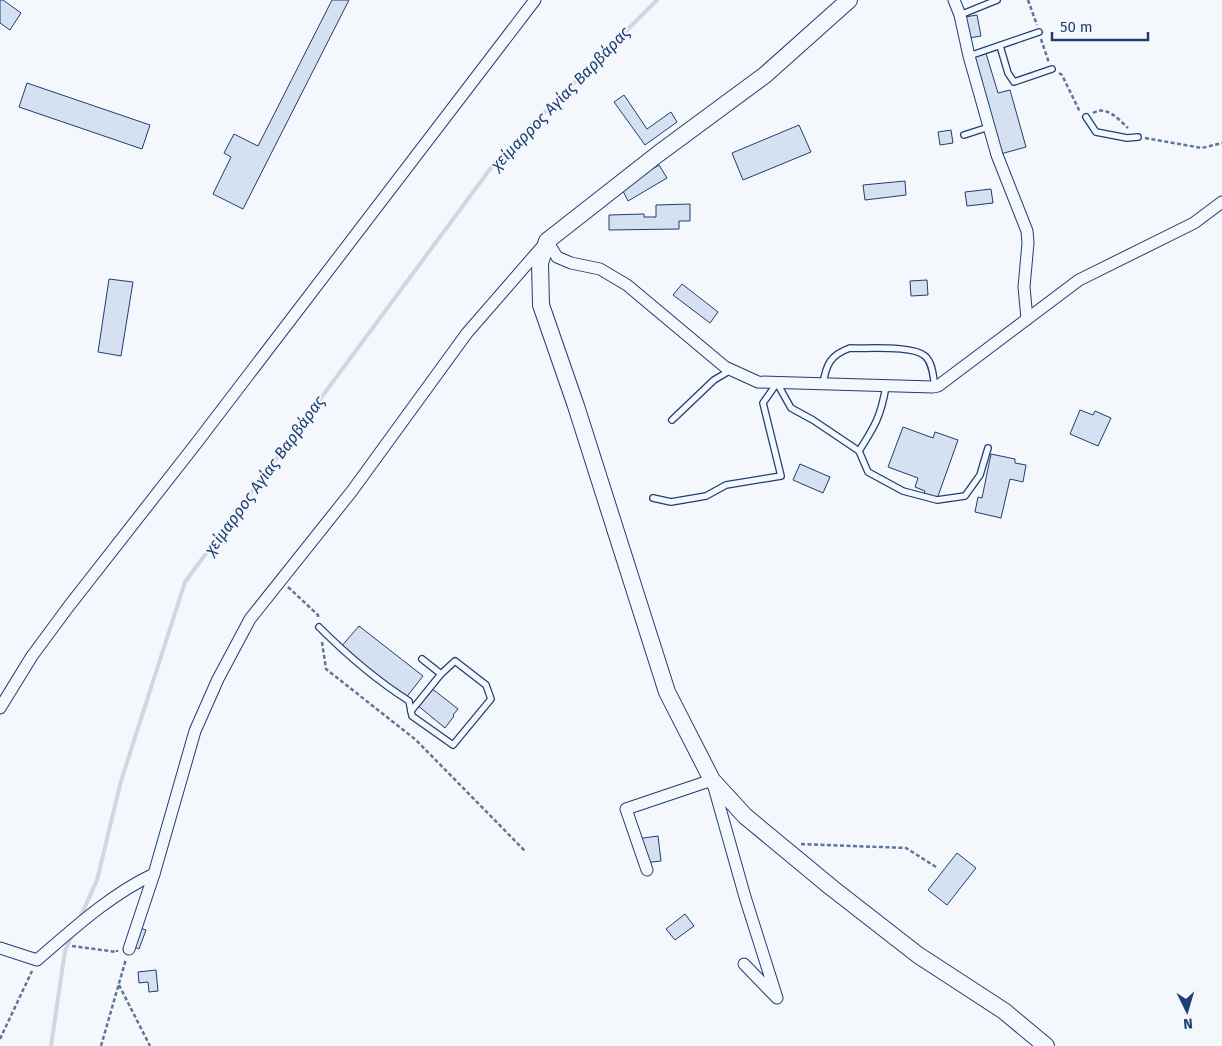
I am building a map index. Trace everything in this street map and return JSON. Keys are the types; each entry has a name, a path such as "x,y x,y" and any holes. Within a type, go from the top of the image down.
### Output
{"street":[{"path":"0,708 27,664 69,606 195,445 535,0"},
{"path":"129,949 154,874 195,731 218,679 250,619 352,491 467,333 547,241 658,154 765,75 849,0"},
{"path":"954,0 960,15 969,56 997,155 1027,231 1028,243 1024,287 1027,319"},
{"path":"547,241 556,257 572,263 600,269 627,285 725,367 758,382 935,387 1080,280 1194,223 1222,202"},
{"path":"547,241 540,263 541,305 576,406 667,692 712,780 745,897 777,998 744,964"},
{"path":"712,780 745,816 918,955 1004,1011 1046,1046"},
{"path":"647,870 626,810 712,780"},
{"path":"0,948 37,960 73,929 114,898 136,882 154,874"}],"lane":[{"path":"960,15 997,0"},
{"path":"969,56 1039,32"},
{"path":"1000,46 1008,73 1014,82 1052,69"},
{"path":"1086,117 1096,132 1127,138 1138,137"},
{"path":"964,135 989,127"},
{"path":"823,384 826,368 831,360 842,351 850,348 913,350 925,356 931,365 935,387"},
{"path":"672,420 714,380 731,370"},
{"path":"653,498 671,502 706,496 726,485 781,476 763,402 777,383 791,408 813,420 859,451 868,472 903,491 937,500 965,496 980,475 988,448"},
{"path":"859,451 876,424 883,405 886,386"},
{"path":"319,627 340,648 394,692 409,701 411,711 412,716 452,745 492,699 486,685 455,661 411,711"},
{"path":"422,659 442,674"}],"path":[{"path":"1028,0 1052,69 1062,75 1081,114 1086,117 1097,111 1111,113 1138,137 1202,148 1222,143"},
{"path":"281,581 318,615 326,669 416,740 525,851"},
{"path":"778,843 906,848 936,867"},
{"path":"74,946 117,952 117,946 129,949 101,1046"},
{"path":"0,1039 37,960"},
{"path":"119,984 150,1046"}],"building":[{"path":"0,0 3,0 21,13 10,30 0,23"},
{"path":"332,0 349,0 243,209 213,194 231,157 224,153 234,134 258,146"},
{"path":"977,15 981,36 969,38 965,17"},
{"path":"985,50 998,93 1010,90 1026,147 997,155 969,56"},
{"path":"27,83 150,125 142,149 19,107"},
{"path":"624,95 647,129 671,112 677,122 645,145 614,102"},
{"path":"799,125 811,152 743,180 732,153"},
{"path":"951,130 953,143 940,145 938,132"},
{"path":"659,165 667,178 628,201 621,187"},
{"path":"905,181 906,195 865,200 863,185"},
{"path":"991,189 993,203 967,206 965,192"},
{"path":"690,204 690,221 679,221 679,229 609,230 609,215 644,214 644,217 656,217 656,205"},
{"path":"109,279 133,282 121,356 98,352"},
{"path":"927,280 928,295 911,296 910,281"},
{"path":"682,284 718,312 710,323 673,295"},
{"path":"1080,410 1093,415 1095,411 1111,418 1098,446 1070,434"},
{"path":"903,427 933,438 935,432 958,440 937,499 924,494 925,491 915,487 918,478 888,467"},
{"path":"991,454 1015,459 1015,463 1026,465 1023,482 1010,479 1001,518 975,512 978,497 982,498"},
{"path":"800,464 830,477 823,493 793,480"},
{"path":"359,626 423,676 405,699 340,648"},
{"path":"430,687 458,709 445,728 416,704"},
{"path":"658,836 661,861 644,863 636,839"},
{"path":"957,853 976,868 947,905 928,890"},
{"path":"685,914 694,926 675,940 666,929"},
{"path":"140,928 146,930 139,949 132,946"},
{"path":"156,970 158,991 149,992 148,982 139,983 138,972"}],"waterway":[{"name":"χείμαρρος Αγίας Βαρβάρας","path":"80,918 97,880 121,781 185,582 496,161 657,0"},
{"name":"χείμαρρος Αγίας Βαρβάρας","path":"51,1046 65,951 73,933"}]}
